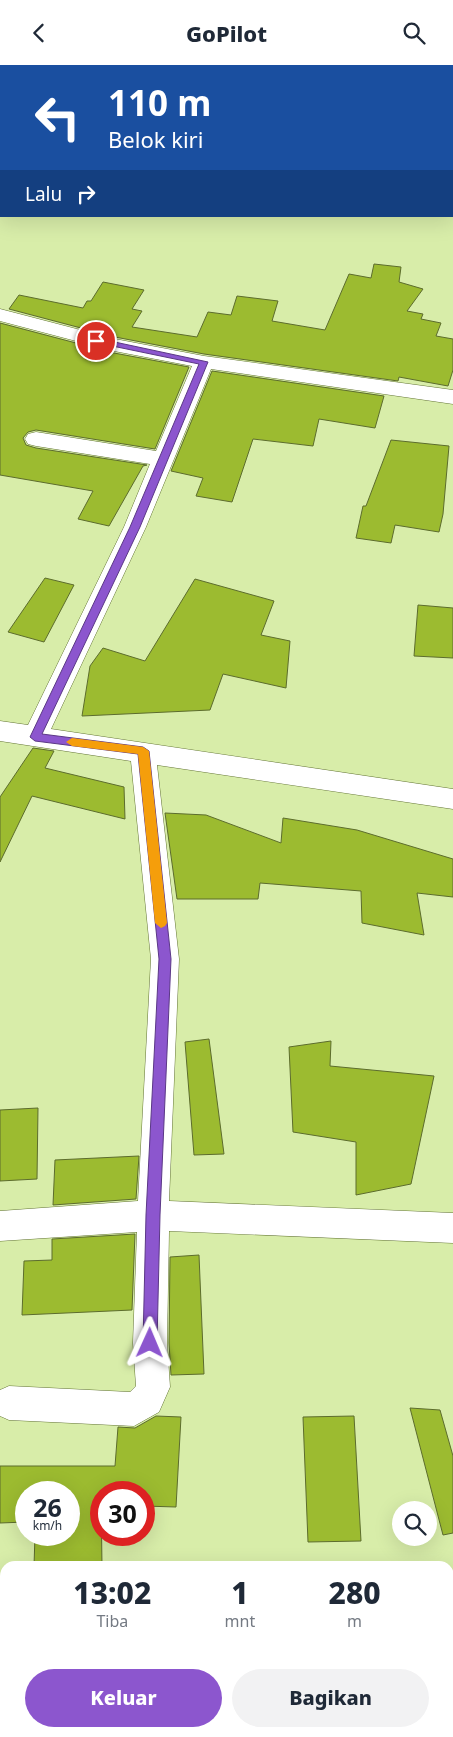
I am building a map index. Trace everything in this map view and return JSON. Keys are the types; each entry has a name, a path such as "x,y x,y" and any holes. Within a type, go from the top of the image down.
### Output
{"street":[{"path":"0,315 114,345 204,362 453,397"},
{"path":"35,737 135,527 204,362"},
{"path":"36,439 163,459"},
{"path":"0,731 453,799"},
{"path":"9,1403 134,1409 147,1400 153,1387 150,1343 153,1215 165,959 143,751"},
{"path":"0,1226 153,1215 238,1221 453,1228"}],"building":[{"path":"374,264 401,267 399,282 423,289 407,311 423,314 421,319 441,323 436,336 453,339 453,370 448,386 399,377 398,381 204,354 115,337 9,309 19,295 83,308 87,301 91,301 103,282 144,290 132,309 142,311 132,327 197,337 208,312 231,315 237,296 278,301 272,321 325,330 349,274 371,278"},
{"path":"0,323 114,353 189,367 155,449 36,430 28,432 23,438 26,445 36,448 147,465 143,466 109,526 78,519 93,491 0,475"},
{"path":"212,371 384,396 375,428 319,419 313,446 253,439 232,502 196,496 203,478 171,471"},
{"path":"391,440 449,446 443,514 439,532 395,525 391,543 356,538 363,506 366,506"},
{"path":"45,578 74,585 44,642 8,632"},
{"path":"195,579 274,601 261,635 290,641 286,688 223,674 210,710 82,716 90,666 103,648 145,661"},
{"path":"418,605 453,608 453,658 414,656"},
{"path":"33,748 54,751 45,768 124,787 125,819 32,796 0,862 0,797"},
{"path":"165,813 206,815 281,843 283,818 357,830 453,859 453,897 417,893 424,935 362,923 361,891 260,883 258,899 177,899"},
{"path":"209,1039 224,1154 194,1155 185,1042"},
{"path":"331,1041 330,1066 434,1076 411,1184 356,1195 356,1142 293,1132 289,1047"},
{"path":"38,1108 37,1179 0,1181 0,1110"},
{"path":"139,1156 136,1199 53,1205 55,1160"},
{"path":"135,1234 132,1310 22,1315 24,1261 52,1260 52,1239"},
{"path":"199,1255 204,1374 171,1375 169,1343 170,1257"},
{"path":"410,1408 440,1410 453,1456 453,1533 443,1535 437,1512 437,1501 434,1501"},
{"path":"156,1416 181,1417 176,1507 155,1506 155,1481 90,1481 90,1546 102,1546 102,1561 34,1561 35,1546 80,1546 80,1481 15,1481 15,1522 0,1523 0,1466 115,1466 118,1427 135,1428"},
{"path":"354,1416 361,1541 308,1542 303,1417"}],"slow traffic":[{"path":"72,742 143,751 161,923"}],"route":[{"path":"96,341 204,362 135,527 35,737 143,751 165,959 153,1215 150,1343"}]}
